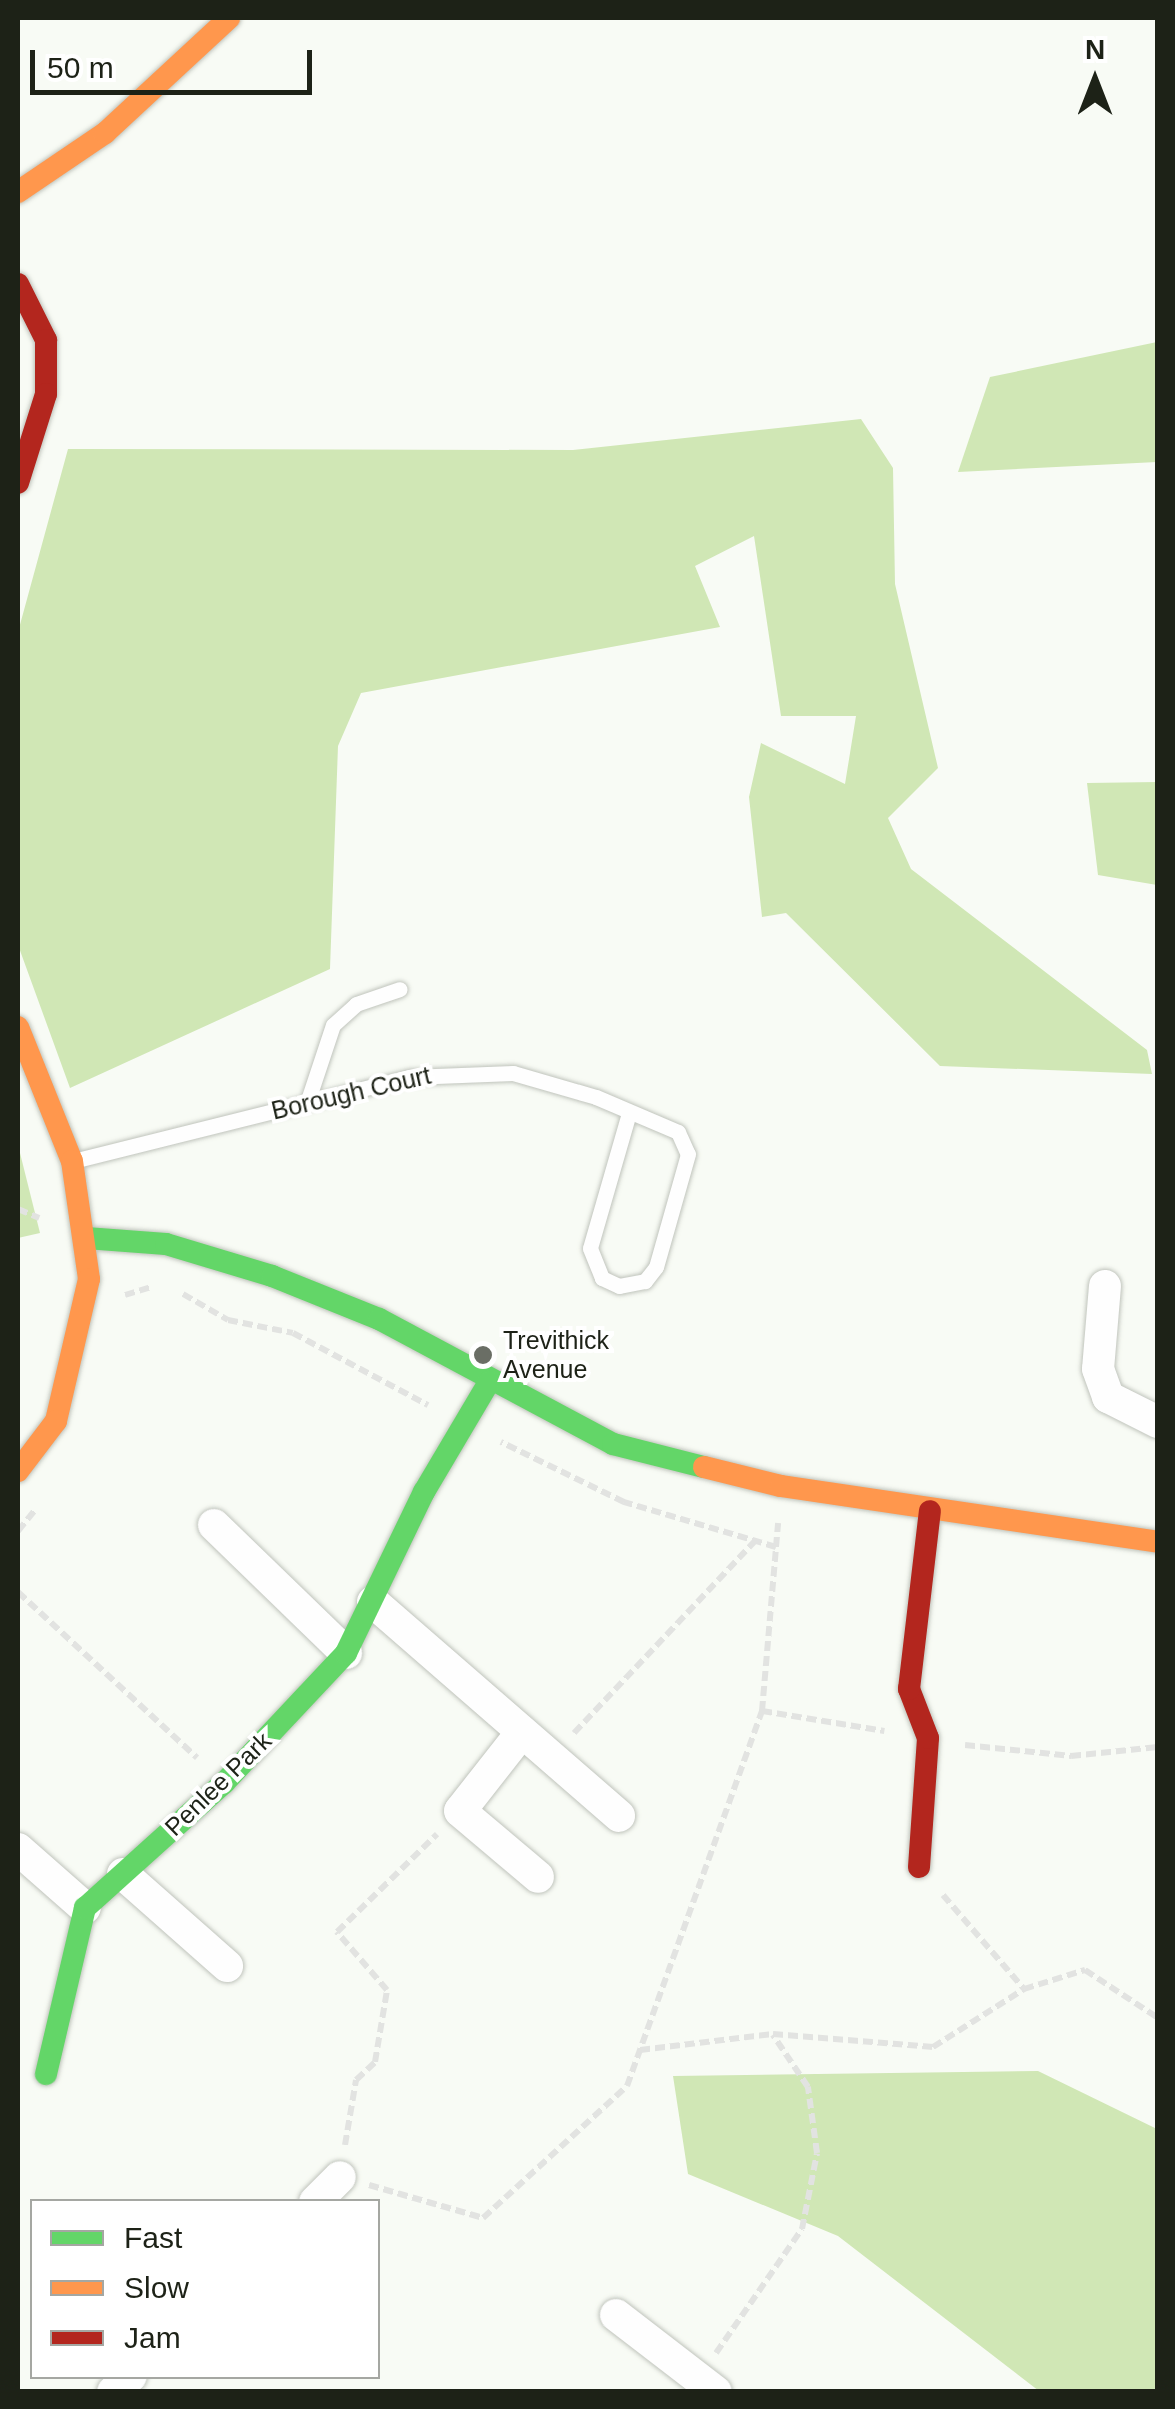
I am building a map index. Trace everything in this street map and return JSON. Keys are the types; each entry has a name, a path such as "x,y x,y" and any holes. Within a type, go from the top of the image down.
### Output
{"street":[{"path":"18,192 105,133 229,18"},
{"path":"18,284 46,340 46,394 18,483"},
{"path":"18,1027 72,1161 89,1279 56,1421 18,1471"},
{"path":"86,1238 166,1244 221,1258 379,1319 489,1382 613,1444 718,1474 930,1511 1158,1542"},
{"path":"1106,1286 1098,1369 1108,1397 1158,1422"},
{"name":"Penlee Park","path":"85,1908 224,1783 346,1652 424,1492 489,1382"},
{"path":"919,1867 928,1738 909,1690 930,1511"},
{"path":"214,1525 346,1652"},
{"path":"373,1602 619,1816"},
{"path":"522,1732 460,1811 538,1877"},
{"path":"18,1849 85,1908 46,2074"},
{"path":"123,1874 227,1966"},
{"path":"318,2199 340,2177"},
{"path":"616,2314 711,2389"}],"lane":[{"path":"307,1102 333,1025 356,1004 400,989"},
{"name":"Borough Court","path":"72,1161 410,1077 483,1070 547,1081 678,1132 688,1154 656,1267 645,1281 619,1286 602,1278 590,1248 629,1113"}],"path":[{"path":"551,1757 754,1540"},
{"path":"18,1592 224,1783"},
{"path":"460,1811 337,1932 387,1990 375,2062 356,2080 340,2177 483,2218 627,2086 762,1711 1071,1756 1158,1747"},
{"path":"919,1867 1024,1988"},
{"path":"640,2050 772,2034 932,2047 1024,1988 1086,1970 1158,2018"},
{"path":"711,2389 749,2298 802,2229 816,2153 808,2087 772,2034"}],"green space":[{"path":"1157,342 1157,462 958,472 990,377"},
{"path":"861,419 893,468 895,584 938,768 888,818 911,869 1147,1050 1152,1074 940,1066 786,913 762,917 749,797 761,743 845,784 856,716 781,716 754,536 695,566 720,627 361,693 338,746 330,969 70,1088 18,945 18,632 68,449 573,450"},
{"path":"1157,782 1157,885 1098,875 1087,783"},
{"path":"18,1145 40,1233 18,1238"},
{"path":"1038,2071 1157,2129 1157,2389 1039,2391 838,2236 688,2174 673,2076"}],"traffic: fast":[{"path":"86,1238 166,1244 272,1276 379,1319 613,1444 704,1467"},
{"path":"46,2074 85,1908 224,1783 346,1653 424,1492 489,1382"}],"traffic: slow":[{"path":"18,192 105,133 229,18"},
{"path":"18,1027 72,1161 89,1279 56,1421 18,1471"},
{"path":"704,1467 781,1486 1158,1542"}],"traffic: jam":[{"path":"18,284 46,340 46,394 18,483"},
{"path":"919,1867 928,1738 909,1689 930,1511"}],"place":[{"name":"Trevithick Avenue","path":"483,1355"}]}
